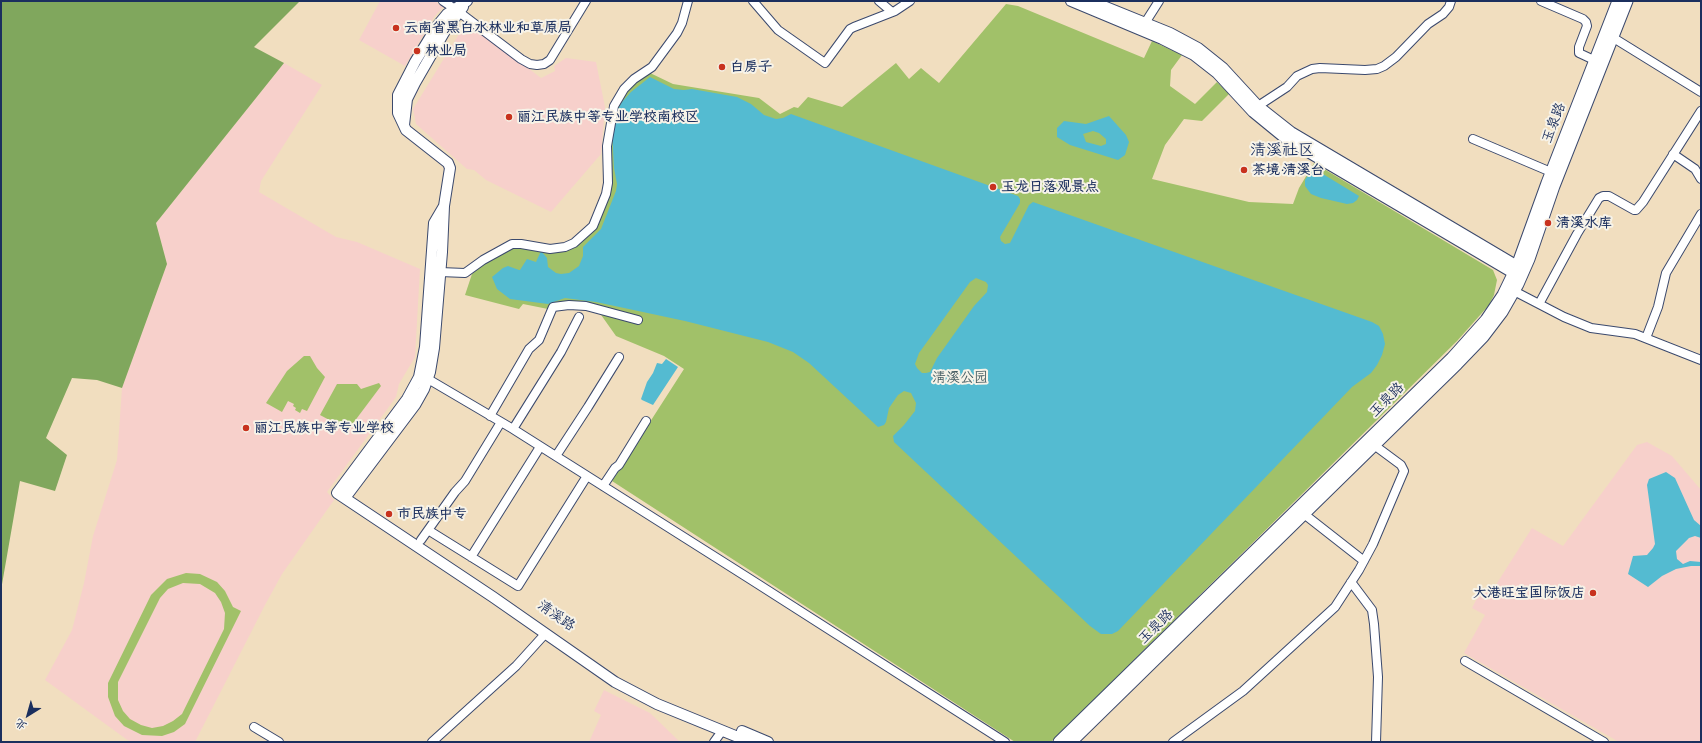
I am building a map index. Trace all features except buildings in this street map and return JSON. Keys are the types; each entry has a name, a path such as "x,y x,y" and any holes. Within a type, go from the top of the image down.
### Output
{"main road":[{"name":"玉泉路","path":"1071,742 1483,337 1502,312 1514,291 1551,172 1618,1"},
{"name":"玉泉路","path":"1059,742 1464,345 1496,308 1519,272 1627,1"}],"street":[{"path":"443,1 521,59 530,64 537,65 544,64 550,60 586,1"},
{"path":"343,493 415,405 428,379 434,348 444,206 451,172 450,166 408,134 398,113 398,95 415,62 437,26 447,14 457,11 467,1"},
{"path":"440,272 466,273 483,260 512,244 550,249 564,247 574,243 593,226 607,189 609,177 606,146 614,106 624,90 641,74 652,67 677,33 682,23 688,1"},
{"path":"753,1 778,30 825,63 850,30 857,25 892,12 910,1"},
{"path":"878,1 892,12"},
{"path":"1071,1 1167,41 1194,55 1217,73 1252,112 1286,139 1519,272"},
{"path":"1091,1 1180,38 1206,54 1223,68 1258,106 1279,124 1519,272"},
{"path":"1145,23 1159,1"},
{"path":"1258,106 1287,87 1297,76 1312,69 1365,70 1384,66 1396,57 1428,24 1443,14 1449,7 1451,1"},
{"path":"1541,1 1583,19 1586,22 1587,26 1579,47 1579,53 1594,60"},
{"path":"1612,37 1701,92"},
{"path":"1539,304 1577,234 1599,198 1609,196 1636,210 1643,202 1701,111"},
{"path":"1473,139 1551,172"},
{"path":"1674,154 1695,169 1701,179"},
{"path":"343,493 407,400 418,377 425,347 434,223 444,206"},
{"path":"1646,338 1658,307 1666,273 1701,214"},
{"path":"1514,291 1591,328 1622,332 1646,338 1701,360"},
{"path":"490,416 529,349 539,340 553,307 569,305 586,306 638,320"},
{"path":"513,429 561,352 579,317"},
{"path":"556,456 619,358"},
{"path":"428,379 556,456 1005,742"},
{"path":"603,486 615,468 619,465 646,421"},
{"path":"421,540 455,492 465,481 501,422"},
{"path":"1173,742 1244,690 1335,607 1364,561 1404,471 1401,464 1374,445"},
{"path":"471,557 540,447"},
{"path":"428,530 518,586 587,476"},
{"name":"清溪路","path":"343,493 421,540 604,666 635,685 673,704 768,742"},
{"name":"清溪路","path":"343,493 545,634 631,691 670,710 750,742"},
{"path":"1304,514 1364,561"},
{"path":"1351,582 1372,610 1378,677 1376,742"},
{"path":"432,742 516,666 545,634"},
{"path":"1465,661 1604,742"},
{"path":"254,727 279,742"},
{"path":"714,742 722,731"}],"shaded area":[{"name":"云南省黑白水林业和草原局","path":"380,1 435,1 443,7 434,17 405,66 359,40"},
{"name":"丽江民族中等专业学校南校区","path":"467,21 541,78 555,71 554,66 566,58 596,62 605,107 601,154 551,212 486,180 474,170 467,169 416,124 413,109"},
{"name":"丽江民族中等专业学校","path":"284,63 322,85 261,181 259,192 336,237 357,242 420,269 415,357 399,384 396,397 327,492 334,500 282,574 195,742 132,742 45,680 72,630 84,583 93,536 117,460 122,388 167,264 156,223"},
{"name":"大港旺宝国际饭店","path":"1647,442 1672,456 1701,490 1701,742 1619,742 1464,653 1485,615 1472,608 1479,594 1492,591 1532,528 1563,546 1637,445"},
{"path":"604,690 650,713 680,742 589,742 601,715 594,711"}],"green space":[{"path":"1,1 300,1 254,47 284,63 156,223 167,264 122,388 97,380 72,378 46,438 67,455 55,491 20,481 1,590"},
{"name":"清溪公园","path":"1006,4 1018,6 1144,58 1152,41 1182,55 1171,70 1170,86 1195,104 1217,82 1229,94 1202,121 1184,119 1165,145 1152,179 1249,202 1293,204 1299,188 1314,163 1493,270 1497,280 1494,295 1489,305 1457,341 1051,742 1015,742 612,481 684,369 664,356 616,336 599,312 586,308 548,309 523,304 519,309 465,295 472,274 484,263 510,249 576,246 595,230 609,194 610,138 614,114 628,89 648,72 673,84 759,98 780,114 794,107 798,108 808,97 842,107 896,63 909,79 921,68 939,83"},
{"path":"304,356 310,356 317,368 325,377 307,411 302,409 300,413 295,410 296,408 293,406 294,404 288,401 282,412 266,403 287,371"},
{"path":"379,383 381,386 348,430 320,415 337,384 357,384 361,389"},
{"path":"186,573 200,574 217,582 225,591 233,607 241,611 185,724 174,732 162,736 142,735 124,726 115,716 108,697 108,683 151,595 167,579","holes":["183,583 200,584 215,593 221,602 225,613 224,629 182,714 163,726 152,728 141,725 130,719 123,711 118,700 118,682 160,598 168,589"]}],"water":[{"path":"650,77 674,89 692,89 737,97 751,104 764,115 776,119 783,118 791,114 1018,196 1020,203 1000,237 1001,241 1005,244 1010,243 1029,205 1033,202 1372,322 1379,326 1383,334 1385,344 1382,355 1371,373 1352,387 1118,631 1112,634 1101,634 1090,626 894,442 893,436 915,411 916,403 911,393 904,391 898,395 889,408 886,422 884,425 878,427 809,363 793,352 768,342 685,321 596,302 565,298 548,304 510,299 497,289 492,277 508,266 520,270 527,259 536,262 541,251 547,258 548,267 556,273 569,273 579,266 583,256 583,247 601,229 616,191 617,184 614,168 612,131 617,111 622,102 631,92","holes":["976,278 986,282 988,285 987,292 974,306 937,358 930,372 922,373 915,364 919,353 970,282"]},
{"path":"1109,116 1126,135 1129,142 1125,155 1118,160 1070,145 1057,137 1057,128 1064,121 1086,124","holes":["1093,131 1099,133 1106,139 1106,144 1101,146 1086,142 1083,134"]},
{"path":"1313,168 1359,196 1357,200 1353,203 1347,204 1311,194 1305,186 1305,180"},
{"path":"666,359 678,367 653,405 641,399 647,382 657,363 662,364"},
{"path":"1666,472 1675,478 1694,520 1701,526 1701,538 1695,536 1689,538 1676,551 1677,559 1683,564 1690,561 1701,562 1701,566 1676,569 1662,576 1648,587 1628,574 1633,556 1647,555 1655,544 1647,485 1649,479"}],"place":[{"name":"云南省黑白水林业和草原局","path":"396,28"},
{"name":"林业局","path":"417,51"},
{"name":"白房子","path":"722,67"},
{"name":"丽江民族中等专业学校南校区","path":"509,117"},
{"name":"茶境·清溪台","path":"1244,170"},
{"name":"玉龙日落观景点","path":"993,187"},
{"name":"清溪水库","path":"1548,223"},
{"name":"丽江民族中等专业学校","path":"246,428"},
{"name":"市民族中专","path":"389,514"},
{"name":"大港旺宝国际饭店","path":"1593,593"}],"district":[{"name":"清溪社区","path":"1282,151"}]}
